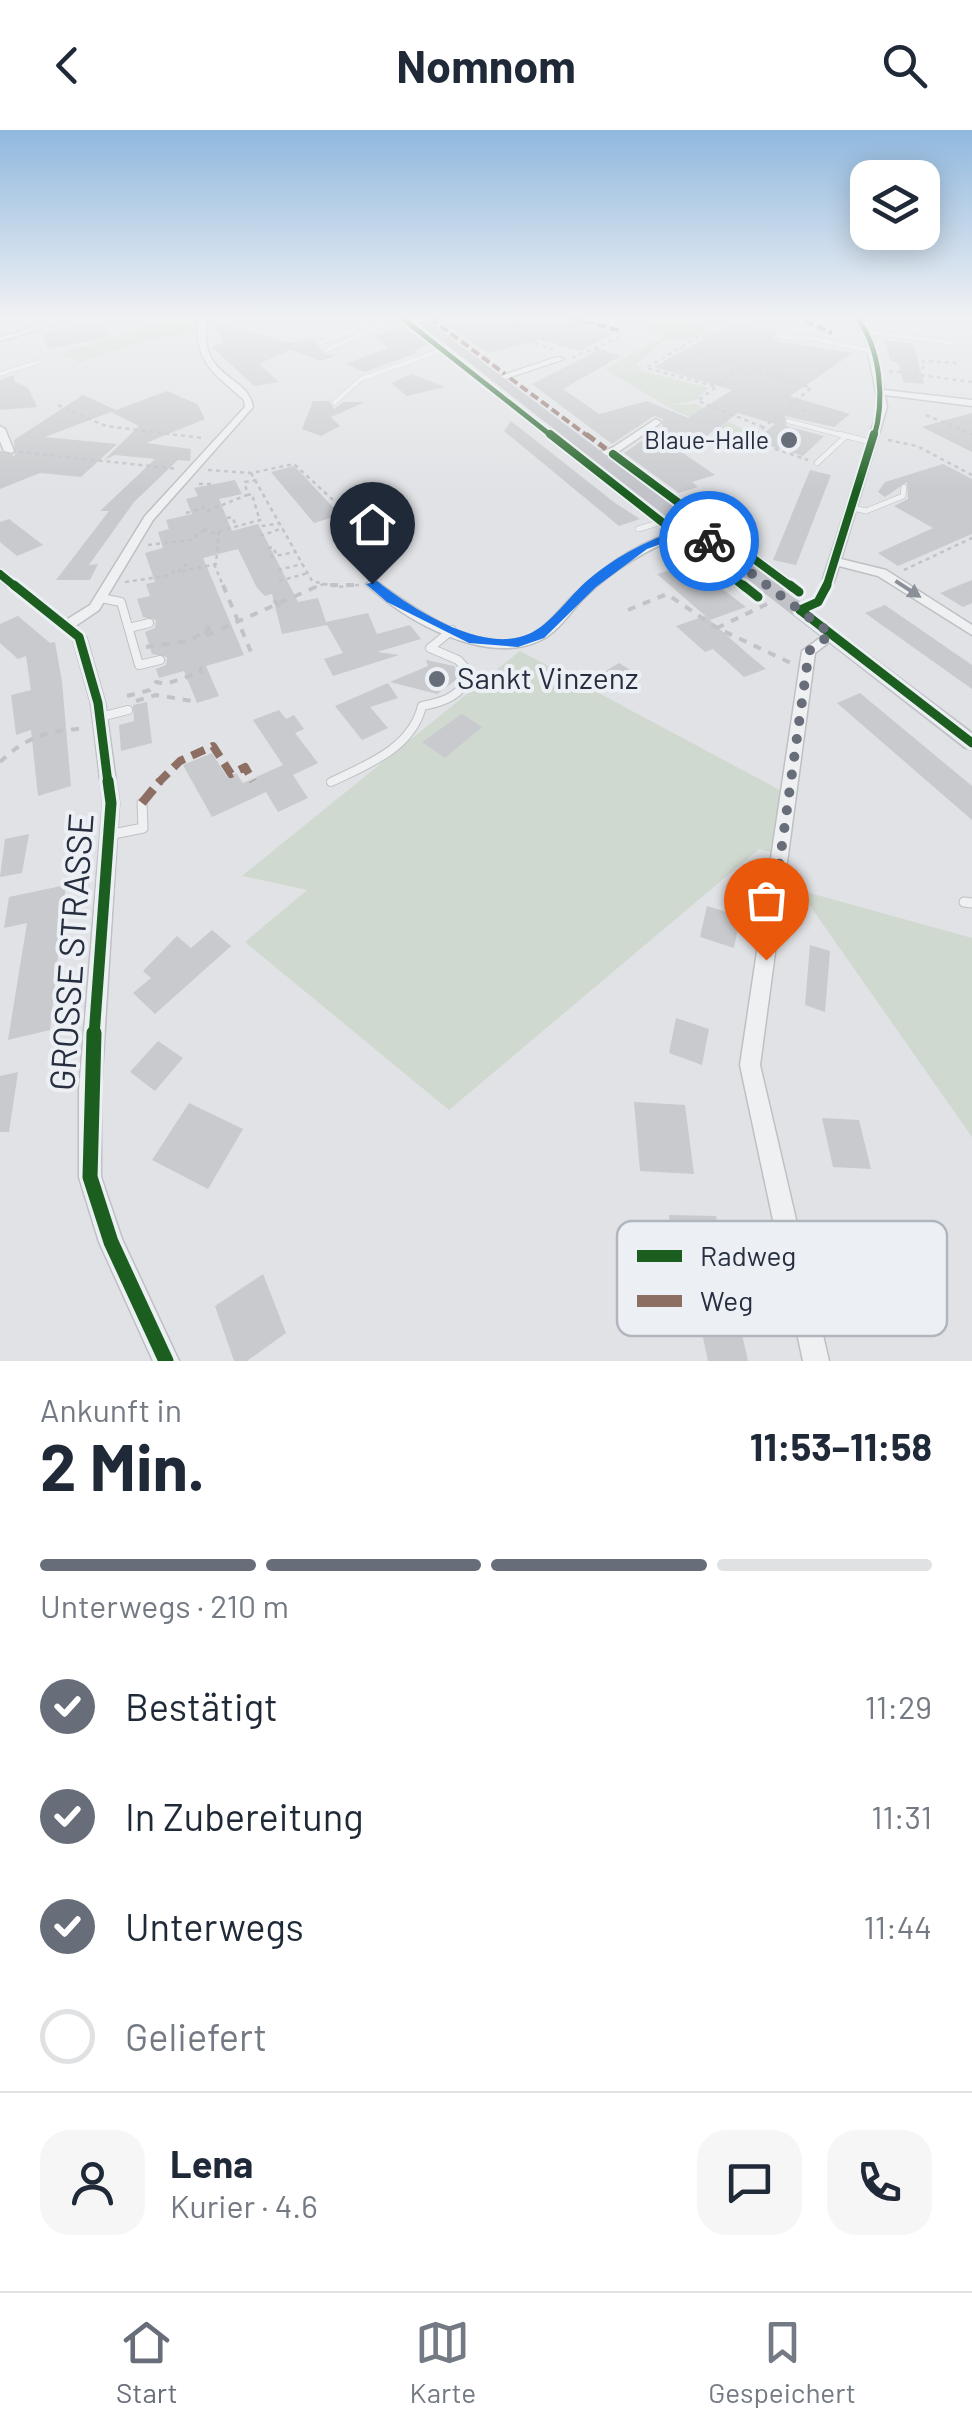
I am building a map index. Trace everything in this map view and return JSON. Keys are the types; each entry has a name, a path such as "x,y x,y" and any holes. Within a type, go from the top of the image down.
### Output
{"main road":[{"path":"493,375 972,742"}],"street":[{"path":"68,625 90,614 149,518 249,407 248,399 223,375"},
{"path":"496,378 503,375"},
{"path":"800,610 822,599 837,562 882,407 876,375"},
{"path":"879,392 972,403"},
{"path":"596,455 616,450 656,422"},
{"path":"0,429 9,450"},
{"path":"372,584 392,599 452,630 487,643 534,638 591,584 637,550 693,528"},
{"path":"837,562 889,577 972,631"},
{"name":"GROSSE STRASSE","path":"0,574 68,625 85,649 100,715 110,787 90,1090 90,1177 111,1242 166,1361"},
{"path":"785,1221 750,1065 807,670 812,647 831,634"},
{"path":"810,1336 816,1361"}],"lane":[{"path":"334,403 361,379 372,375"},
{"path":"788,421 874,443"},
{"path":"817,463 845,438"},
{"path":"852,508 866,511 903,496 904,487"},
{"path":"638,530 678,518"},
{"path":"101,598 121,602 140,665 160,660"},
{"path":"129,628 149,623"},
{"path":"330,782 374,760 409,733 421,718 422,706 453,697 467,685 470,673 464,665 430,648 452,630"},
{"path":"100,715 126,711"},
{"path":"108,835 143,828 142,803"}],"path":[{"path":"674,375 714,386"},
{"path":"729,375 698,403 764,427"},
{"path":"774,375 811,388 749,439 817,463"},
{"path":"925,375 972,382"},
{"path":"58,404 68,414 91,423 219,440"},
{"path":"926,415 972,434"},
{"path":"888,440 916,446 972,476"},
{"path":"9,450 192,470"},
{"path":"206,470 252,473 292,464 302,467 344,511 344,519 378,568 372,584 337,587 312,581 252,473"},
{"path":"247,495 242,483 258,480"},
{"path":"186,513 252,494 263,526 281,525"},
{"path":"207,511 220,504"},
{"path":"227,518 232,517 236,525"},
{"path":"134,544 190,541 204,530 216,533 219,528 260,520"},
{"path":"260,536 281,525"},
{"path":"219,528 214,564 253,657"},
{"path":"889,577 972,538"},
{"path":"268,548 273,547 277,556"},
{"path":"210,550 217,549"},
{"path":"270,558 295,552"},
{"path":"110,584 169,577 186,563 178,572 214,564"},
{"path":"278,570 302,564"},
{"path":"279,581 308,574"},
{"path":"146,646 191,643 200,629 210,628 207,638 216,630 239,624 274,600 324,584"},
{"path":"628,610 667,594 717,628 807,670"},
{"path":"274,600 280,606 286,605"},
{"path":"717,628 732,617 766,604"},
{"path":"216,630 218,637"},
{"path":"241,648 249,646"},
{"path":"0,762 44,730 100,715 150,690 156,682 166,684 201,672 200,667"},
{"path":"126,711 123,706 156,695 192,701"}],"shaded area":[{"path":"616,375 660,375 709,388 696,400 672,405 696,404 750,433 744,439 675,411"},
{"path":"520,651 791,796 781,854 759,849 449,1110 245,942 307,890 242,876"},
{"path":"799,890 972,938 972,1137"}],"building":[{"path":"14,375 14,381 28,388 37,407 0,410 0,380"},
{"path":"243,375 272,375 279,382 254,386"},
{"path":"415,375 445,387 407,396 391,383"},
{"path":"549,375 587,375 563,389 599,414 647,401 688,418 732,390 683,375 820,375 790,396 850,414 834,427 785,416 786,426 824,436 803,456 754,441 775,424 738,413 683,453 715,475 692,482 698,487 679,493 624,453 662,427 663,419 654,416 612,444 532,384"},
{"path":"901,375 922,375 924,384 903,382"},
{"path":"167,391 197,404 205,419 146,443 191,449 190,461 178,460 134,502 89,565 98,564 90,580 56,580 109,511 100,511 155,459 115,455 104,460 139,426 111,412"},
{"path":"83,395 116,410 45,437 117,444 81,477 40,473 0,489 0,451 15,456 14,440"},
{"path":"313,401 329,401 334,409 344,402 365,402 331,417 340,426 321,436 302,429"},
{"path":"972,413 972,452 922,427 946,420"},
{"path":"511,421 640,519 619,526 504,431"},
{"path":"943,464 972,479 972,534 898,566 878,553 933,528 894,506 908,499 907,482 885,497 878,492 885,482"},
{"path":"294,466 340,515 314,523 271,472"},
{"path":"810,470 831,475 796,565 773,560"},
{"path":"235,480 242,494 219,499 232,531 258,524 298,602 318,598 326,622 368,613 377,634 410,625 421,639 377,652 399,655 333,676 324,659 343,653 327,625 282,634 272,594 265,596 257,588 238,549 203,558 244,655 206,666 219,696 197,703 184,671 159,678 156,669 166,665 167,657 152,654 145,632 155,628 156,620 143,617 137,599 150,596 146,584 155,582 145,553 163,548 158,532 169,529 166,520 192,514 186,499 198,496 194,488"},
{"path":"9,519 43,545 17,556 0,542 0,522"},
{"path":"691,564 746,607 710,620 657,574"},
{"path":"972,580 972,603 963,607 940,593"},
{"path":"885,605 972,665 972,689 865,613"},
{"path":"18,616 50,643 55,642 62,682 71,786 38,796 31,730 16,735 11,695 31,690 26,656 18,659 0,643 0,624"},
{"path":"705,616 766,669 744,677 713,649 705,652 676,626"},
{"name":"Sankt Vinzenz","path":"426,660 454,666 460,677 437,694 390,682 428,666"},
{"path":"619,663 635,673 613,688 596,677"},
{"path":"388,683 398,698 370,707 388,728 362,740 335,706"},
{"path":"860,693 972,786 972,820 837,703"},
{"path":"147,702 152,743 121,751 119,725 134,721 133,705"},
{"path":"279,710 286,719 294,715 304,729 295,733 318,763 293,775 308,798 278,812 266,792 212,817 183,765 212,753 227,777 236,773 243,783 283,765 253,720"},
{"path":"462,714 482,727 445,758 422,742"},
{"path":"29,834 22,873 0,877 5,839"},
{"path":"66,885 50,1030 8,1040 27,923 4,928 9,897"},
{"path":"707,906 740,916 734,948 700,937"},
{"path":"212,930 231,946 155,1014 133,993 151,978 143,971 177,936 191,948"},
{"path":"810,945 830,951 825,1012 805,1005"},
{"path":"676,1018 709,1029 702,1065 669,1053"},
{"path":"158,1041 183,1058 155,1091 130,1072"},
{"path":"18,1072 9,1132 0,1132 0,1076"},
{"path":"634,1102 685,1105 694,1174 640,1171"},
{"path":"189,1103 243,1129 208,1189 152,1160"},
{"path":"822,1118 859,1120 871,1169 833,1167"},
{"path":"669,1215 716,1216 717,1221 670,1221"},
{"path":"263,1274 286,1333 247,1361 234,1361 215,1306"},
{"path":"703,1336 742,1336 748,1361 708,1361"}],"marked path":[{"path":"510,378 606,449"},
{"path":"142,803 180,761 213,746 231,774 245,767 253,781"}],"cycle path":[{"path":"475,375 758,597"},
{"path":"800,610 818,602 825,591 883,407 877,375"},
{"path":"613,454 799,592"},
{"path":"0,574 79,637 98,703 111,803 90,1090 90,1177 111,1242 166,1361"},
{"path":"800,610 972,743"}],"way so far":[{"path":"709,541 831,634 809,651 766,960"}],"place":[{"name":"Blaue-Halle","path":"789,440"},
{"name":"Sankt Vinzenz","path":"437,679"}],"route":[{"path":"372,584 392,599 474,640 518,643 540,635 591,584 642,546 693,528 709,541"}]}
